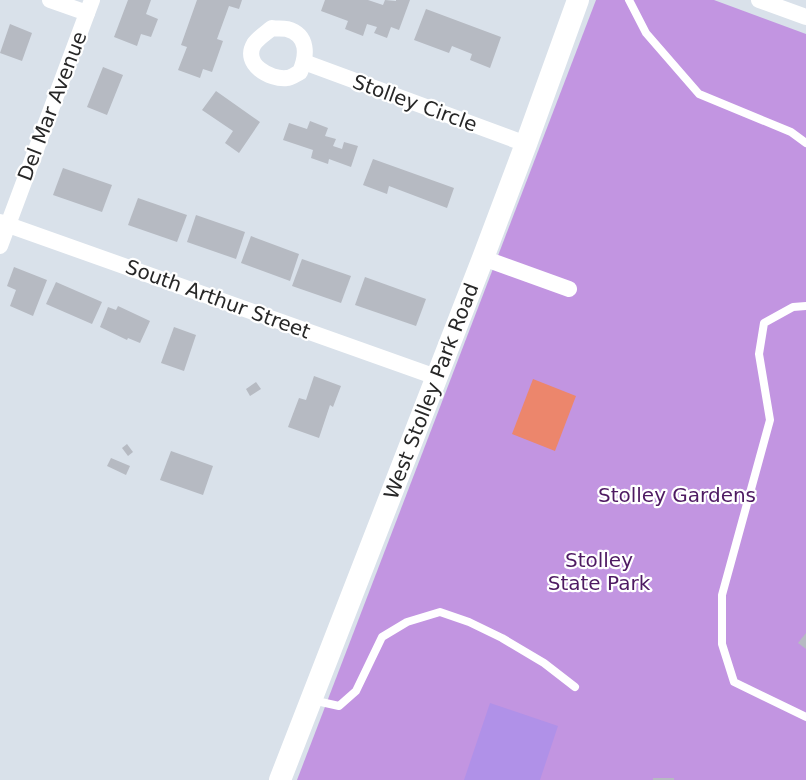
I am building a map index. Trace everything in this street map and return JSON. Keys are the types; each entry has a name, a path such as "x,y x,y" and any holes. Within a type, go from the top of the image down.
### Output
{"main road":[{"name":"West Stolley Park Road","path":"280,780 483,258 578,0"}],"street":[{"path":"50,0 89,7"},
{"path":"759,0 806,17"},
{"name":"Del Mar Avenue","path":"0,246 4,223 89,7"},
{"name":"Stolley Circle","path":"304,62 526,144"},
{"name":"South Arthur Street","path":"4,223 436,377"},
{"path":"483,258 569,289"}],"lane":[{"path":"629,0 646,33 699,94 790,132 806,143"},
{"path":"806,306 793,307 764,323 759,354 770,420 722,595 722,644 734,682 806,717"},
{"path":"310,700 339,706 356,691 382,637 407,622 440,612 470,622 502,638 544,663 575,687"}],"green space":[{"name":"Stolley State Park","path":"596,0 714,0 806,34 806,780 297,780"}],"shaded area":[{"path":"533,379 576,396 555,451 512,434"},
{"path":"490,703 558,726 540,780 464,780"}],"building":[{"path":"128,0 151,0 146,14 158,19 151,37 141,34 137,46 114,37"},
{"path":"197,0 242,0 239,9 229,6 217,39 223,41 212,72 203,69 200,78 178,70 187,47 181,45"},
{"path":"325,0 368,0 383,5 385,0 410,0 399,30 391,27 387,38 374,33 377,27 367,24 363,36 345,29 348,21 321,11"},
{"path":"426,9 501,37 490,68 470,60 472,54 452,46 449,53 414,40"},
{"path":"10,24 32,33 22,61 0,53"},
{"path":"103,67 123,75 107,115 87,107"},
{"path":"216,91 260,122 239,153 225,143 233,131 202,110"},
{"path":"310,121 328,128 325,136 336,139 333,146 342,149 344,142 358,146 351,167 329,159 328,164 311,158 313,150 283,140 289,123 307,129"},
{"path":"373,159 454,188 447,208 389,186 387,194 363,185"},
{"path":"63,168 112,185 102,212 53,195"},
{"path":"138,198 187,215 177,242 128,225"},
{"path":"196,215 245,232 236,259 187,242"},
{"path":"251,236 299,254 290,281 241,263"},
{"path":"302,259 351,276 341,303 292,286"},
{"path":"14,267 47,280 33,316 10,306 16,290 7,286"},
{"path":"365,277 426,299 416,326 355,305"},
{"path":"56,282 102,302 92,324 46,304"},
{"path":"118,306 150,321 140,343 128,338 127,340 100,327 108,307 116,310"},
{"path":"174,327 196,335 184,371 161,363"},
{"path":"314,376 341,386 333,407 330,405 319,438 288,427 299,398 306,400"},
{"path":"256,382 261,389 250,396 246,389"},
{"path":"127,444 133,452 128,456 122,448"},
{"path":"171,451 213,466 203,495 160,480"},
{"path":"111,458 130,466 126,475 107,466"},
{"path":"806,633 806,649 798,643"},
{"path":"653,778 674,778 674,780 653,780"}],"park label":[{"name":"Stolley Gardens","path":"677,495"}]}
